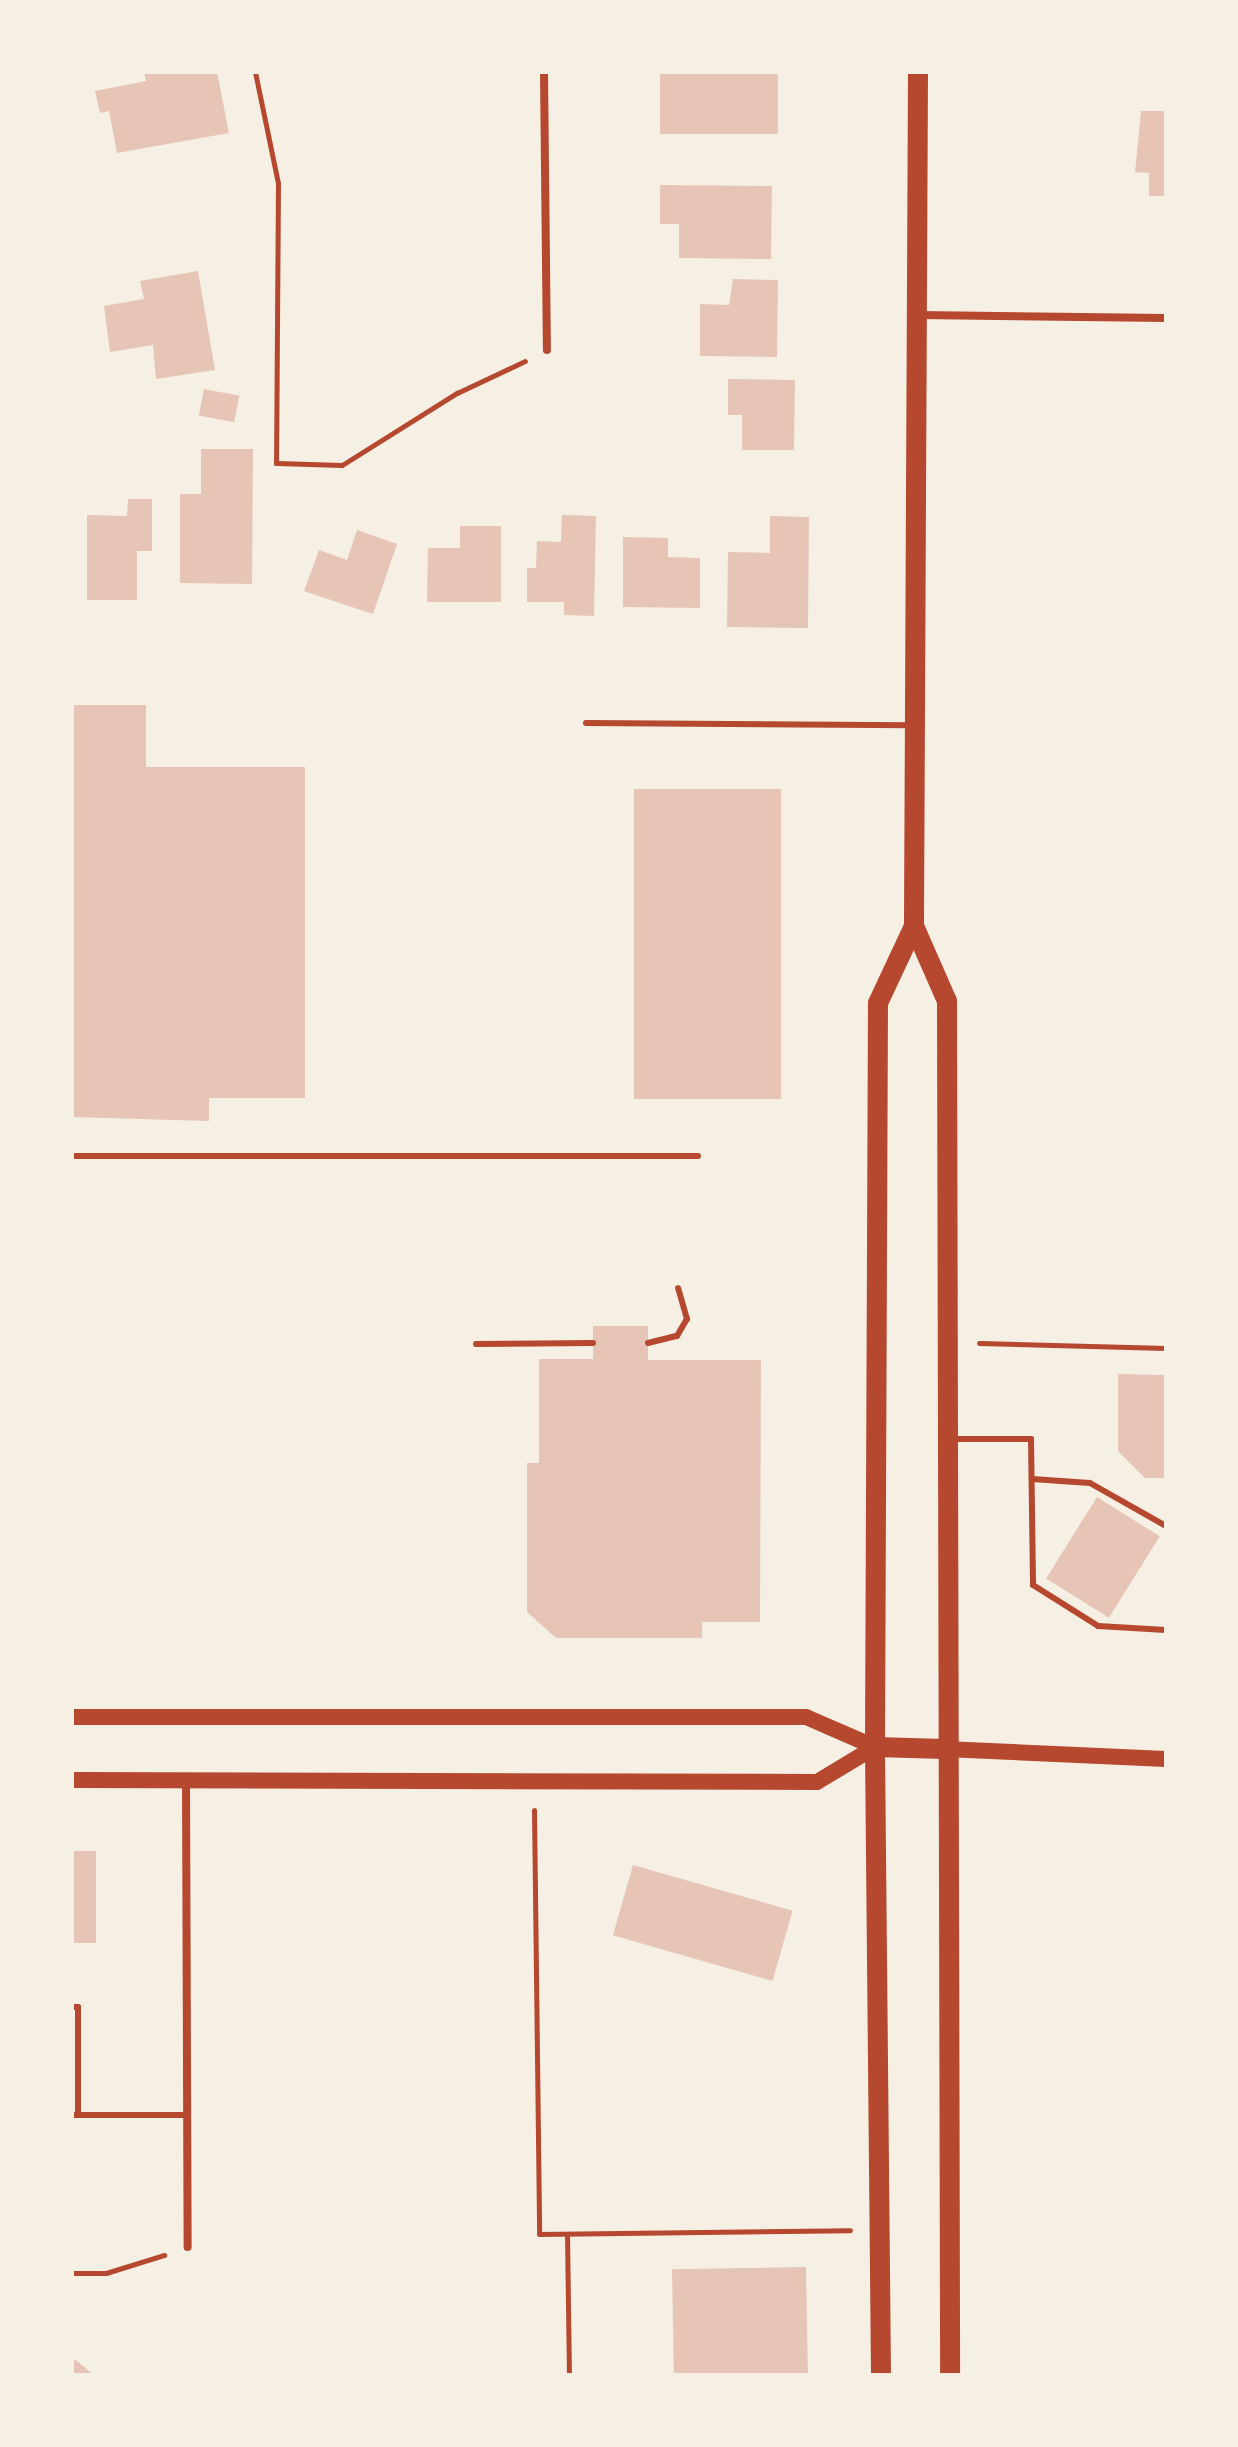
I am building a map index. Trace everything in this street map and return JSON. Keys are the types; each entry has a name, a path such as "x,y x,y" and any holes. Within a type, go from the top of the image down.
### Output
{"main road":[{"path":"918,72 914,926 947,1001 945,1749 950,2375"},
{"path":"881,2375 875,1747 878,1003 914,926"},
{"path":"72,1717 806,1717 875,1747 1166,1759"},
{"path":"72,1780 817,1782 875,1747"}],"street":[{"path":"544,72 547,350"},
{"path":"917,315 1166,318"},
{"path":"186,1780 188,2247"}],"lane":[{"path":"586,723 915,725"},
{"path":"72,1156 698,1156"},
{"path":"648,1343 677,1336 687,1319 678,1288"},
{"path":"476,1344 593,1343"},
{"path":"946,1439 1031,1439 1033,1585 1098,1626 1166,1630"},
{"path":"1032,1479 1090,1483 1166,1526"},
{"path":"72,2007 78,2007 75,2115 188,2115"}],"path":[{"path":"255,72 278,183 276,463 342,465 457,393 547,350"},
{"path":"946,1342 1166,1348"},
{"path":"534,1781 539,2234 879,2230"},
{"path":"567,2234 569,2375"},
{"path":"72,2273 106,2273 188,2247"}],"building":[{"path":"144,72 217,72 229,133 117,153 109,111 100,113 95,91 146,81"},
{"path":"660,72 778,72 778,134 660,134"},
{"path":"1141,111 1166,111 1166,196 1149,196 1149,173 1135,172"},
{"path":"660,185 772,186 771,259 679,258 679,224 660,224"},
{"path":"198,271 215,370 156,379 153,345 110,352 104,306 144,299 140,281"},
{"path":"733,279 778,280 777,357 700,356 700,304 729,305"},
{"path":"728,379 795,380 794,450 742,450 742,415 728,415"},
{"path":"204,389 239,396 234,422 199,416"},
{"path":"201,449 253,449 252,584 180,583 180,494 201,494"},
{"path":"128,499 152,499 152,551 137,551 137,600 87,600 87,515 127,516"},
{"path":"562,515 596,516 594,616 564,615 564,602 527,602 527,568 536,568 537,541 561,542"},
{"path":"770,516 809,517 808,628 727,627 728,552 770,553"},
{"path":"460,526 501,526 501,602 427,602 428,548 460,548"},
{"path":"357,530 397,544 373,614 304,591 319,550 347,560"},
{"path":"623,537 668,538 668,557 700,558 700,608 623,607"},
{"path":"72,705 146,705 146,767 305,767 305,1098 209,1098 209,1121 72,1117"},
{"path":"634,789 781,789 781,1099 634,1099"},
{"path":"593,1326 648,1326 648,1360 761,1360 760,1622 702,1622 702,1638 556,1638 527,1612 527,1463 539,1463 539,1359 593,1359"},
{"path":"1118,1374 1166,1375 1166,1478 1145,1478 1118,1451"},
{"path":"1097,1497 1160,1536 1109,1618 1046,1578"},
{"path":"72,1851 96,1851 96,1943 72,1943"},
{"path":"633,1865 793,1911 772,1981 613,1935"},
{"path":"806,2267 808,2375 674,2375 672,2269"},
{"path":"72,2357 94,2375 72,2375"}]}
